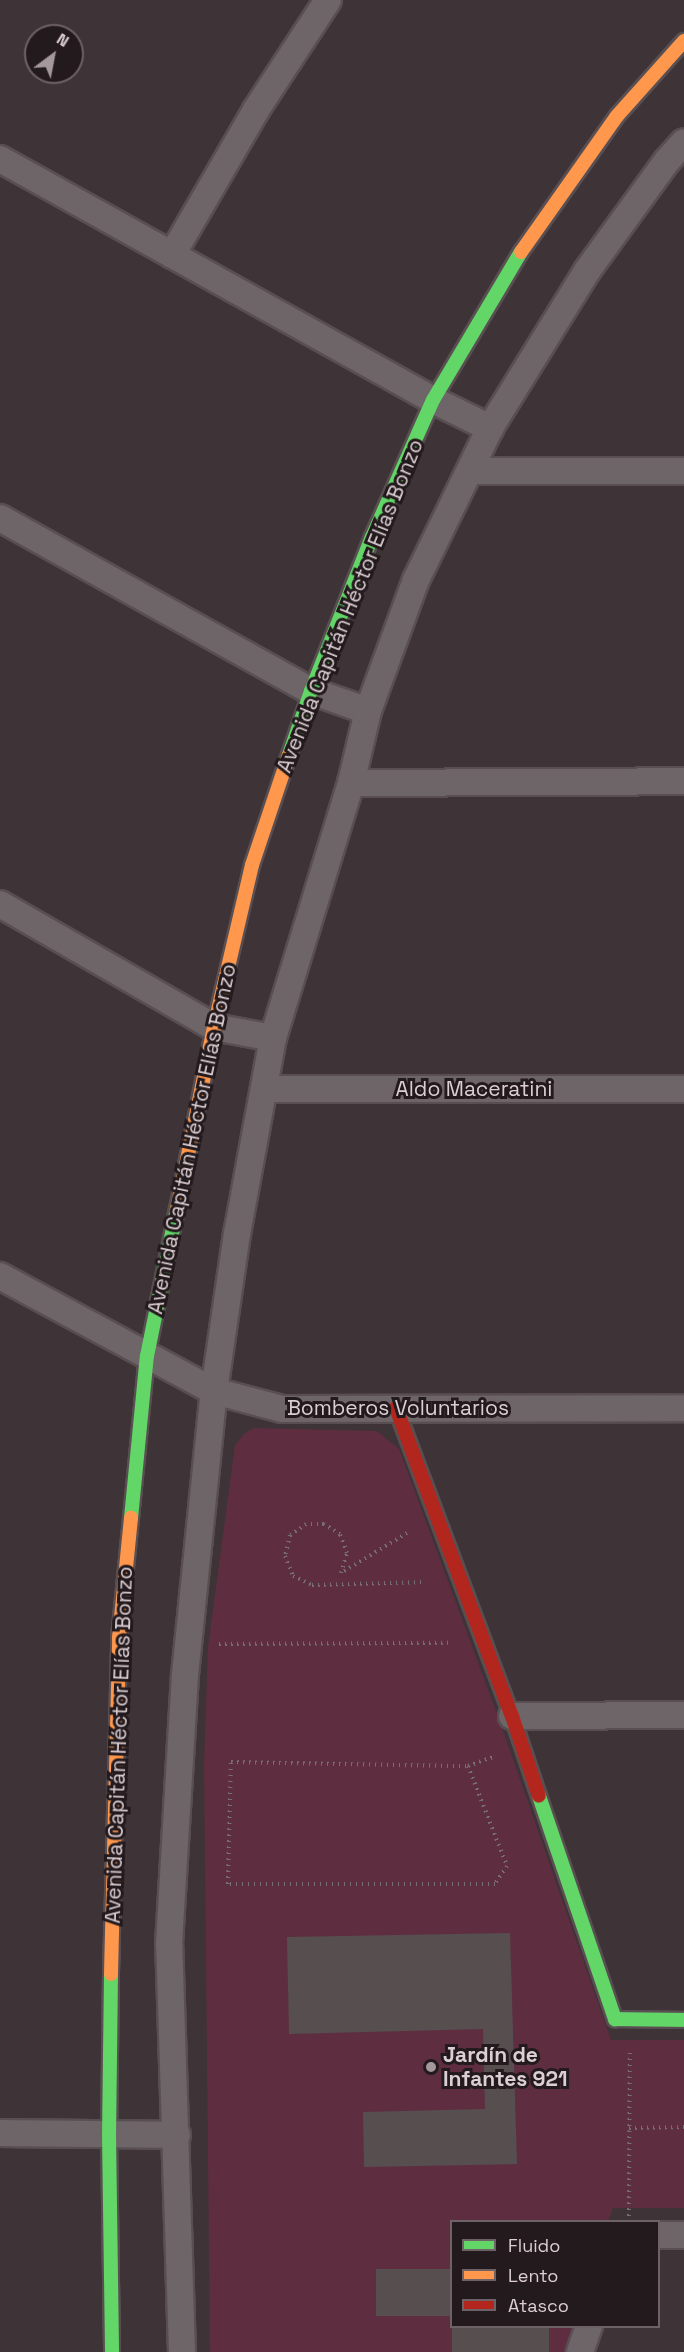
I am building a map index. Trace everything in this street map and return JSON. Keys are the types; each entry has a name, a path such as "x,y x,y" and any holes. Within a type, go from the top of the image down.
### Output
{"street":[{"path":"172,255 256,110 328,0"},
{"name":"Avenida Capitán Héctor Elías Bonzo","path":"112,2352 110,2134 112,1847 119,1638 147,1356 214,1027 252,865 311,691 372,537 433,400 523,249 617,116 684,41"},
{"path":"182,2352 177,2135 169,1944 188,1644 214,1391 237,1234 273,1038 351,783 368,711 416,580 490,428 586,271 678,155"},
{"path":"0,159 433,400 490,428"},
{"path":"470,471 684,471"},
{"path":"0,518 311,691 368,711"},
{"path":"351,783 684,781"},
{"path":"0,904 214,1027 273,1038"},
{"name":"Aldo Maceratini","path":"264,1089 684,1089"},
{"name":"Bomberos Voluntarios","path":"0,1276 214,1391 282,1409 684,1408"},
{"path":"396,1408 512,1716 615,2019 684,2020"},
{"path":"512,1716 684,1715"},
{"path":"0,2133 177,2135"},
{"path":"660,2235 684,2235"},
{"path":"580,2352 588,2328"}],"path":[{"path":"436,1515 341,1573 347,1553 340,1534 324,1524 306,1524 290,1536 286,1545 287,1566 293,1576 312,1585 460,1582"},
{"path":"188,1644 484,1643"},
{"path":"468,1766 507,1866 495,1884 228,1884 231,1762 468,1766 522,1746"},
{"path":"629,2220 631,2019"},
{"path":"629,2128 684,2127"}],"shaded area":[{"path":"254,1428 377,1431 399,1449 500,1722 611,2040 684,2040 684,2208 613,2208 608,2220 450,2220 450,2328 573,2328 565,2352 210,2352 204,1765 208,1647 235,1445 244,1434"}],"building":[{"path":"510,1933 517,2164 364,2167 363,2112 485,2109 483,2029 289,2034 287,1937"},
{"path":"376,2269 450,2269 450,2316 376,2316"},
{"path":"452,2328 549,2328 549,2352 452,2352"}],"traffic: fast":[{"path":"289,755 311,691 372,537 433,400 521,252"},
{"path":"131,1518 147,1356 177,1209"},
{"path":"539,1796 615,2019 684,2020"},
{"path":"111,1974 109,2134 112,2352"}],"traffic: slow":[{"path":"521,252 617,116 684,41"},
{"path":"177,1209 214,1027 252,865 289,755"},
{"path":"111,1974 119,1638 131,1518"}],"traffic: jam":[{"path":"396,1408 512,1716 539,1796"}],"place":[{"name":"Jardín de Infantes 921","path":"431,2067"}]}
